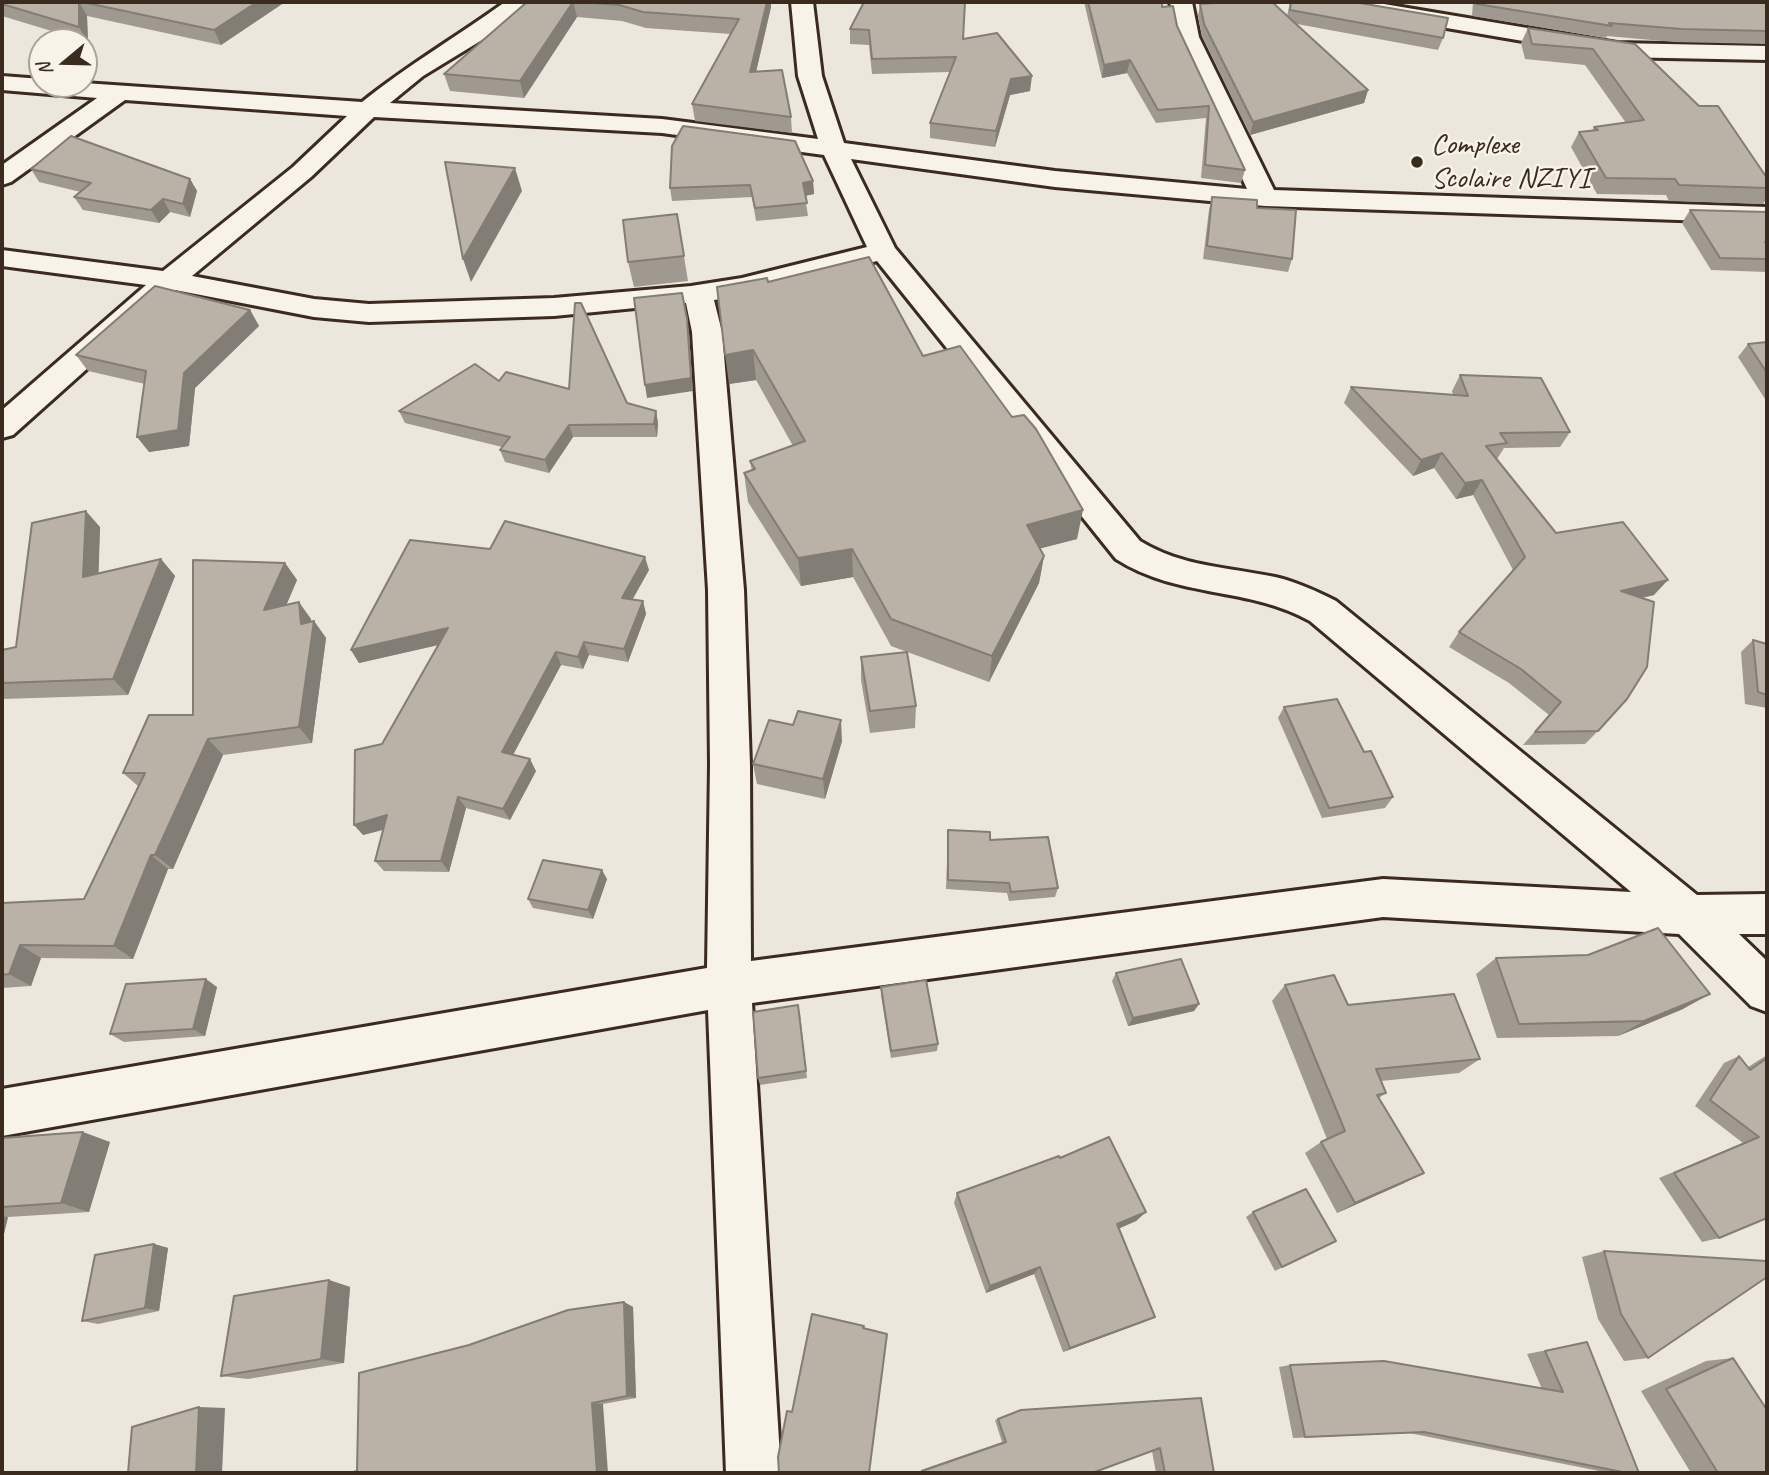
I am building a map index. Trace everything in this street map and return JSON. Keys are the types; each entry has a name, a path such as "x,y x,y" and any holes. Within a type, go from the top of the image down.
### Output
{"street":[{"path":"2,427 169,280 302,173 368,109 415,71 474,35 519,2"},
{"path":"802,2 810,76 833,148 883,251 1128,550 1144,562 1166,570 1298,598 1322,611 1689,915 1767,991"},
{"path":"1181,2 1188,37 1265,198"},
{"path":"1335,2 1617,50 1767,53"},
{"path":"2,83 368,109 662,126 1055,178 1265,198 1767,215"},
{"path":"2,177 121,92"},
{"path":"2,258 169,280 314,308 369,313 554,307 698,293 741,287 883,251"},
{"path":"698,293 707,332 726,590 730,765 729,985 754,1473"},
{"path":"2,1113 729,985 1383,898 1689,915 1767,914"}],"building":[{"path":"79,2 79,27 2,4"},
{"path":"82,2 257,2 214,30"},
{"path":"527,2 573,2 520,81 444,74"},
{"path":"581,2 767,2 750,72 782,70 791,117 692,104 739,19 643,12 619,5"},
{"path":"864,2 965,2 963,39 997,33 1032,76 1011,79 996,131 930,123 956,57 872,59 869,30 850,29"},
{"path":"1088,2 1162,2 1162,7 1173,6 1177,26 1245,170 1205,165 1209,106 1158,110 1130,60 1104,65"},
{"path":"1272,2 1368,90 1253,122 1204,24 1200,4"},
{"path":"1291,2 1354,2 1448,18 1443,38 1290,10"},
{"path":"1477,2 1767,2 1767,31 1681,29 1609,23 1612,26"},
{"path":"1528,28 1635,44 1699,106 1718,106 1767,178 1767,188 1679,185 1675,179 1606,178 1579,132 1598,130 1594,127 1644,120 1593,49 1532,44"},
{"path":"683,126 795,141 813,181 803,183 807,203 755,208 750,185 670,188 672,146"},
{"path":"71,136 190,179 183,204 163,199 151,210 74,197 91,183 31,169"},
{"path":"445,162 515,168 463,259"},
{"path":"1212,197 1257,200 1257,208 1296,210 1292,259 1207,246"},
{"path":"1690,210 1767,212 1767,259 1720,258"},
{"path":"677,214 684,256 628,262 623,220"},
{"path":"869,257 923,356 960,346 1012,417 1024,415 1036,429 1083,510 1027,525 1044,556 992,656 891,619 852,549 798,558 744,473 755,469 750,461 805,441 753,350 725,355 717,287 767,278 768,282"},
{"path":"155,286 250,310 184,373 178,430 137,437 146,371 76,355"},
{"path":"682,293 687,319 691,378 645,385 634,298"},
{"path":"575,303 581,303 627,403 656,411 654,424 569,425 545,460 500,450 510,437 399,411 475,364 499,381 506,372 569,389"},
{"path":"1767,342 1767,373 1748,344"},
{"path":"1460,375 1541,378 1570,432 1500,433 1507,443 1486,446 1556,533 1623,522 1668,580 1621,591 1654,602 1647,667 1627,699 1598,731 1535,732 1561,702 1521,669 1459,632 1525,557 1482,480 1465,483 1442,453 1421,460 1351,387 1468,396"},
{"path":"86,511 83,577 161,559 113,679 2,683 2,650 16,647 32,523"},
{"path":"505,521 645,557 622,598 643,601 624,649 584,642 578,657 556,652 502,752 530,759 503,809 458,797 441,861 375,861 387,815 354,825 355,750 382,744 448,628 351,650 410,540 490,549"},
{"path":"193,560 285,563 264,610 299,602 301,624 314,621 299,727 208,739 155,855 151,855 114,946 20,945 9,974 2,975 2,903 84,899 145,773 123,773 149,715 193,715"},
{"path":"1753,640 1767,644 1767,695 1758,692"},
{"path":"907,652 916,706 870,711 861,657"},
{"path":"1337,699 1364,752 1371,751 1393,797 1329,808 1284,707"},
{"path":"798,711 841,720 823,779 753,764 769,720 793,725"},
{"path":"948,830 990,832 990,840 1048,837 1058,888 1011,892 1009,883 948,880"},
{"path":"543,860 602,870 588,910 528,899"},
{"path":"1658,928 1710,994 1644,1021 1519,1024 1496,958 1588,955"},
{"path":"1181,959 1199,1004 1133,1018 1116,973"},
{"path":"1334,975 1348,1005 1454,994 1480,1059 1376,1069 1386,1093 1377,1095 1424,1173 1355,1203 1321,1142 1345,1131 1285,985"},
{"path":"206,979 193,1029 110,1034 126,984"},
{"path":"926,980 938,1044 891,1051 881,987"},
{"path":"798,1005 806,1071 758,1078 753,1012"},
{"path":"1739,1056 1750,1070 1767,1058 1767,1218 1719,1238 1674,1173 1759,1137 1710,1100"},
{"path":"83,1132 61,1203 2,1207 2,1138"},
{"path":"1109,1137 1146,1212 1117,1224 1155,1317 1070,1348 1040,1267 990,1286 957,1193 1059,1156 1060,1158"},
{"path":"1306,1189 1336,1241 1282,1267 1253,1212"},
{"path":"154,1244 145,1308 82,1321 95,1255"},
{"path":"1604,1251 1767,1261 1767,1277 1648,1358 1621,1314"},
{"path":"329,1280 321,1359 221,1376 234,1296"},
{"path":"624,1302 627,1396 592,1403 597,1473 349,1473 357,1471 359,1373 469,1345 568,1310"},
{"path":"812,1314 887,1334 869,1473 779,1473 778,1457 787,1411 792,1412"},
{"path":"1587,1342 1639,1473 1627,1473 1424,1432 1305,1437 1290,1365 1384,1361 1563,1392 1545,1351"},
{"path":"1733,1358 1767,1410 1767,1473 1718,1473 1666,1389"},
{"path":"1201,1398 1214,1473 1165,1473 1160,1448 1092,1473 922,1471 1006,1442 998,1419 1021,1410"},
{"path":"199,1407 196,1473 128,1473 132,1427"}],"place":[{"name":"Complexe Scolaire NZIYI","path":"1417,162"}]}
